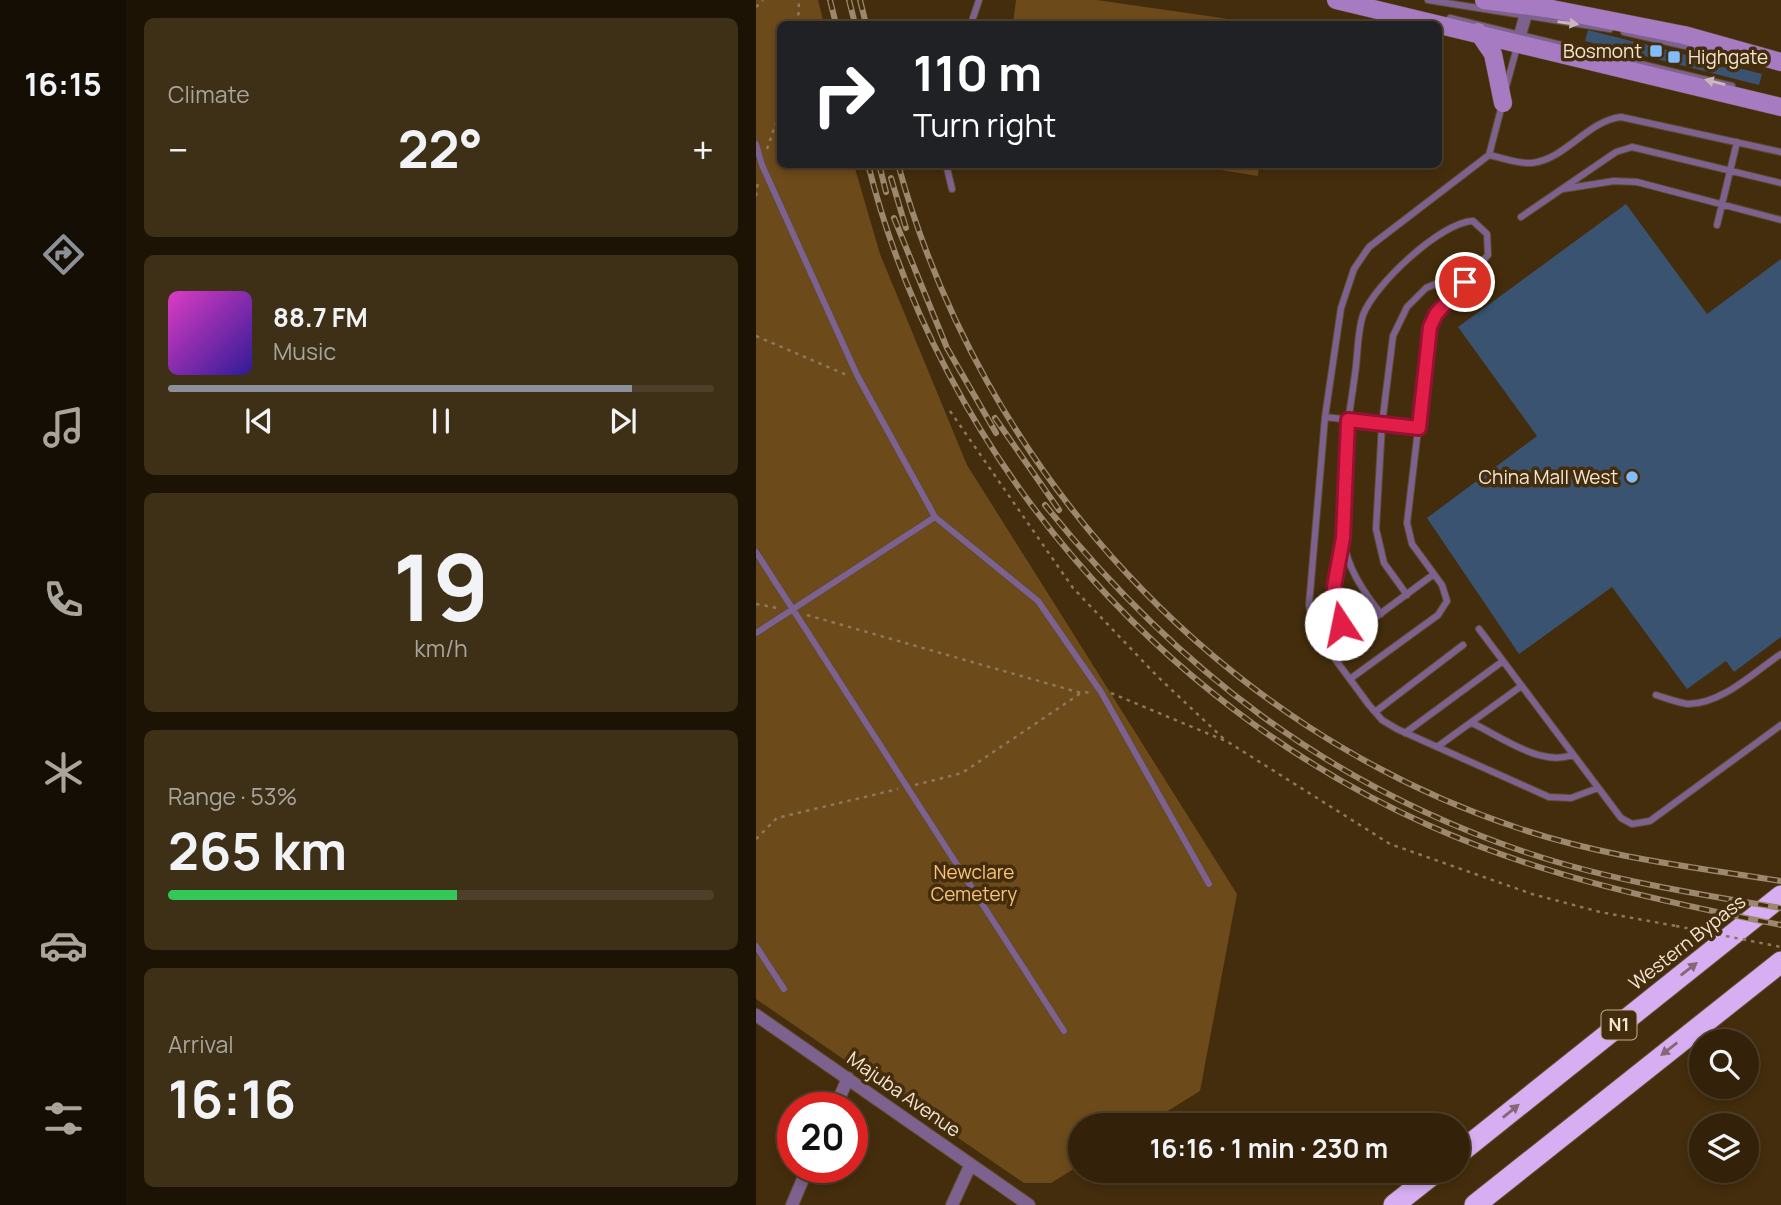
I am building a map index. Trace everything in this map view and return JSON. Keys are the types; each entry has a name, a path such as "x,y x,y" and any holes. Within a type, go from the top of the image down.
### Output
{"highway":[{"name":"Western Bypass","path":"1470,1144 1781,896"},
{"name":"N1","path":"1475,1205 1781,962"},
{"path":"1394,1205 1422,1183"}],"main road":[{"path":"1336,0 1429,21"},
{"path":"1484,0 1684,35 1781,62"},
{"path":"1442,24 1520,38 1781,107"},
{"path":"1478,32 1493,54 1503,103"}],"street":[{"path":"1520,38 1528,8"},
{"name":"Majuba Avenue","path":"756,1016 1029,1205"},
{"path":"842,1092 848,1079"},
{"path":"952,1205 970,1166"},
{"path":"792,1205 801,1183"}],"lane":[{"path":"972,21 979,0"},
{"path":"1367,0 1781,99"},
{"path":"1428,0 1528,8 1781,71"},
{"path":"1520,38 1489,155 1387,232 1370,247 1354,269 1340,308 1325,417 1309,605 1311,622 1350,679 1375,712 1405,733 1549,797 1571,798 1598,788"},
{"path":"1489,155 1535,163 1546,159 1603,122 1621,117 1781,152"},
{"path":"1717,225 1737,142"},
{"path":"756,144 761,165 857,375 864,383 935,517 1038,601 1101,692 1209,884"},
{"path":"1521,217 1616,152 1632,147 1781,183"},
{"path":"947,168 952,189"},
{"path":"1561,190 1614,181 1637,182 1781,220"},
{"path":"1346,640 1336,608 1334,587 1343,538 1348,420 1363,316 1380,287 1411,258 1465,221 1481,225 1487,233 1488,255 1446,301 1430,327 1407,523 1412,544 1446,594 1444,608 1350,679"},
{"path":"1406,595 1384,564 1376,529 1382,424 1393,336 1398,322 1426,288 1481,265"},
{"path":"1325,417 1419,428"},
{"path":"756,633 794,611 935,517"},
{"path":"1343,538 1349,565 1381,614"},
{"path":"756,552 1065,1031"},
{"path":"1330,652 1434,575"},
{"path":"1479,629 1621,818 1632,824 1644,824 1781,725"},
{"path":"1375,712 1463,645"},
{"path":"1656,695 1686,704 1704,702 1720,695 1781,654"},
{"path":"1405,733 1503,661"},
{"path":"1437,747 1520,687"},
{"path":"1472,723 1547,758 1563,759 1572,755"},
{"path":"756,946 784,989"}],"path":[{"path":"756,7 763,0"},
{"path":"798,21 799,0"},
{"path":"756,337 864,383"},
{"path":"950,411 1073,588 1228,743"},
{"path":"756,604 794,611 1081,693 1114,693 1228,743 1390,844 1532,894 1600,912 1781,947"},
{"path":"756,839 777,818 962,773 1081,693"}],"green space":[{"name":"Newclare Cemetery","path":"756,0 818,0 823,21 777,21 777,168 855,168 880,254 967,465 1237,894 1200,1091 1164,1113 1068,1113 1068,1172 1051,1183 1024,1183 756,999"},
{"path":"1016,0 1097,0 1242,21 1013,21"},
{"path":"1209,168 1259,168 1258,176"}],"building":[{"name":"Highgate","path":"1588,30 1762,74 1759,85 1585,41"},
{"name":"China Mall West","path":"1626,204 1707,314 1781,259 1781,637 1734,672 1726,661 1687,689 1612,587 1519,654 1427,518 1537,436 1458,327"}],"railway":[{"path":"830,0 835,21"},
{"path":"849,0 854,21"},
{"path":"860,0 865,21"},
{"path":"869,168 902,270 948,372 1005,468 1073,558 1151,639 1236,711 1329,774 1428,825 1471,843 1557,873 1602,885 1781,925"},
{"path":"880,168 886,192"},
{"path":"899,168 936,276 988,382 1051,482 1126,573 1211,654 1306,725 1408,783 1518,828 1615,854 1781,881"},
{"path":"891,178 906,228"},
{"path":"894,218 947,348 996,433"},
{"path":"995,418 1059,510"},
{"path":"1045,505 1095,564 1148,619 1203,669 1261,715 1322,756 1387,793 1455,825 1559,863 1653,885 1781,908"}],"place":[{"name":"Bosmont","path":"1656,51"},
{"name":"Highgate","path":"1674,57"},
{"name":"China Mall West","path":"1632,477"}],"route":[{"path":"1341,624 1334,587 1343,538 1342,505 1348,420 1419,428 1430,327 1446,301 1465,282"}]}
